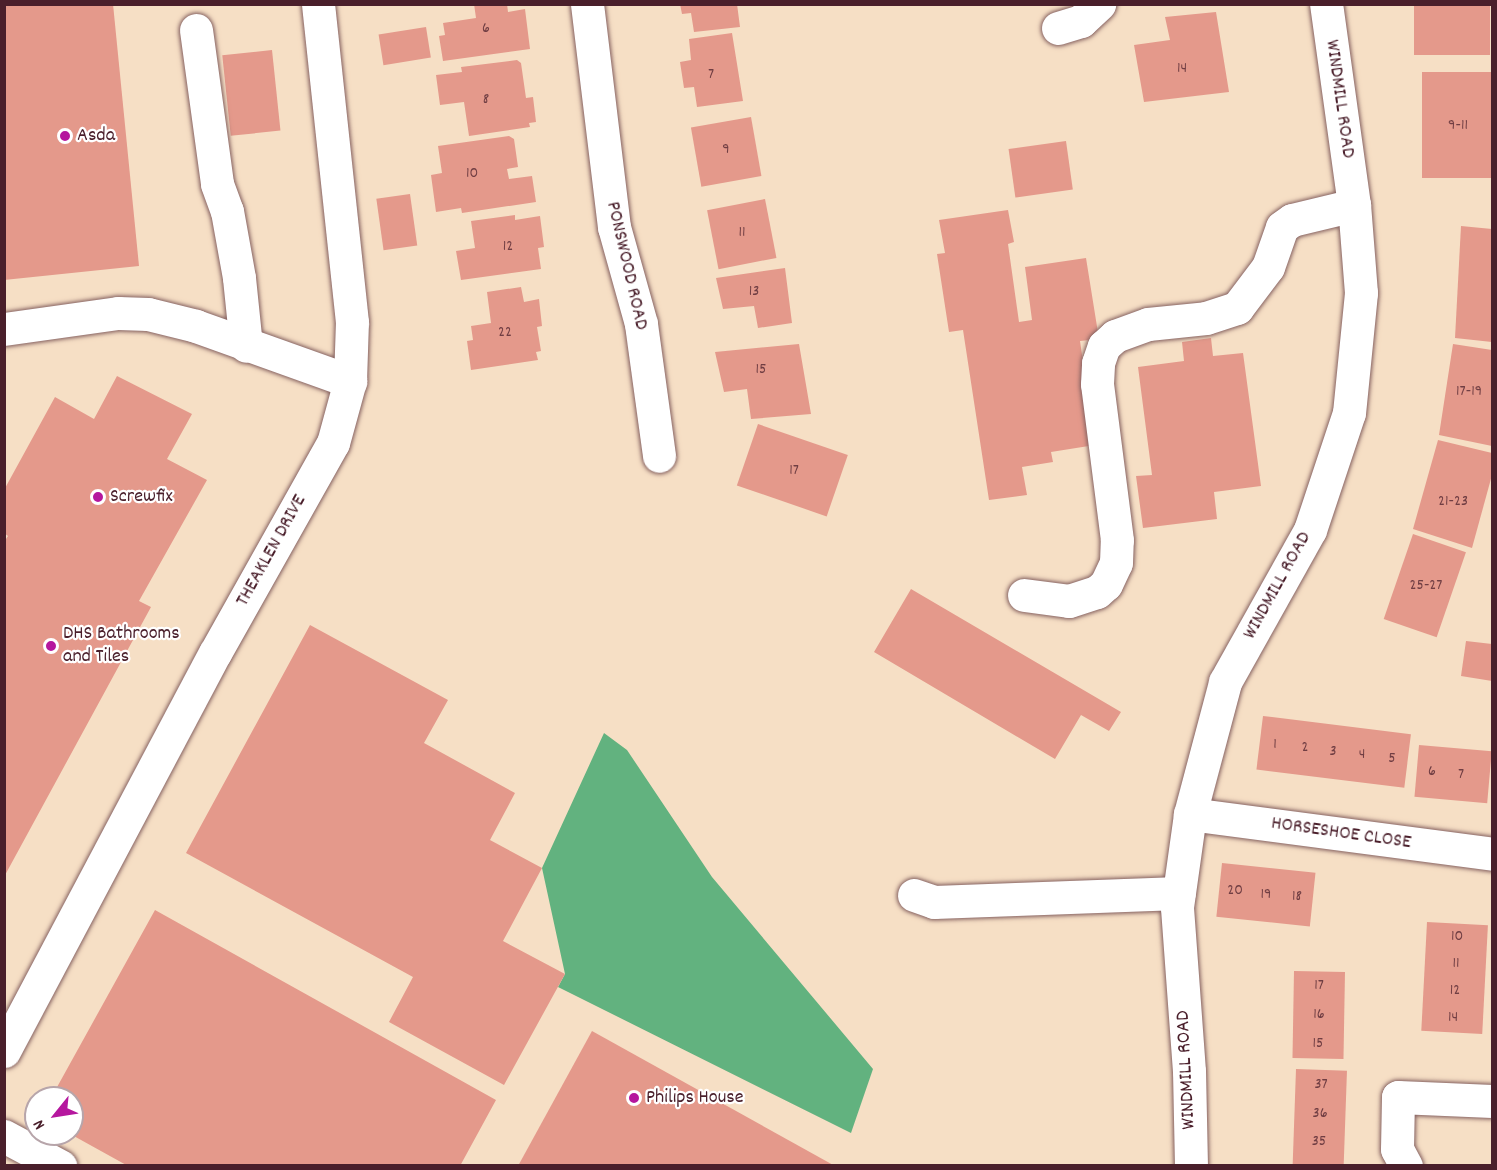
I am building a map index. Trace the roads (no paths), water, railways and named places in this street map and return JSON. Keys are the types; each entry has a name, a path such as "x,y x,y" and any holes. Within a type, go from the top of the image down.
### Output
{"street":[{"name":"THEAKLEN DRIVE","path":"4,1051 215,653 333,443 350,381 352,322 318,4"},
{"name":"PONSWOOD ROAD","path":"587,4 614,227 640,324 659,456"},
{"path":"1059,28 1081,21 1100,4"},
{"name":"WINDMILL ROAD","path":"1191,1166 1179,893 1190,814 1225,682 1310,530 1349,413 1361,292 1354,205 1326,4"},
{"path":"196,30 217,184 227,211 239,278 246,346"},
{"path":"1024,595 1069,601 1097,592 1106,584 1116,563 1117,540 1097,384 1098,363 1104,346 1115,336 1148,324 1206,318 1237,308 1268,267 1282,227 1292,220 1354,205"},
{"path":"6,333 118,314 148,314 196,326 246,346 350,381"},
{"name":"HORSESHOE CLOSE","path":"1190,814 1492,854"},
{"path":"914,895 934,902 1179,893"},
{"path":"1406,1166 1396,1149 1398,1097 1492,1101"},
{"path":"4,1136 60,1166"}],"place":[{"name":"Asda","path":"65,136"},
{"name":"Screwfix","path":"98,497"},
{"name":"DHS Bathrooms and Tiles","path":"51,646"},
{"name":"Philips House","path":"634,1098"}]}
